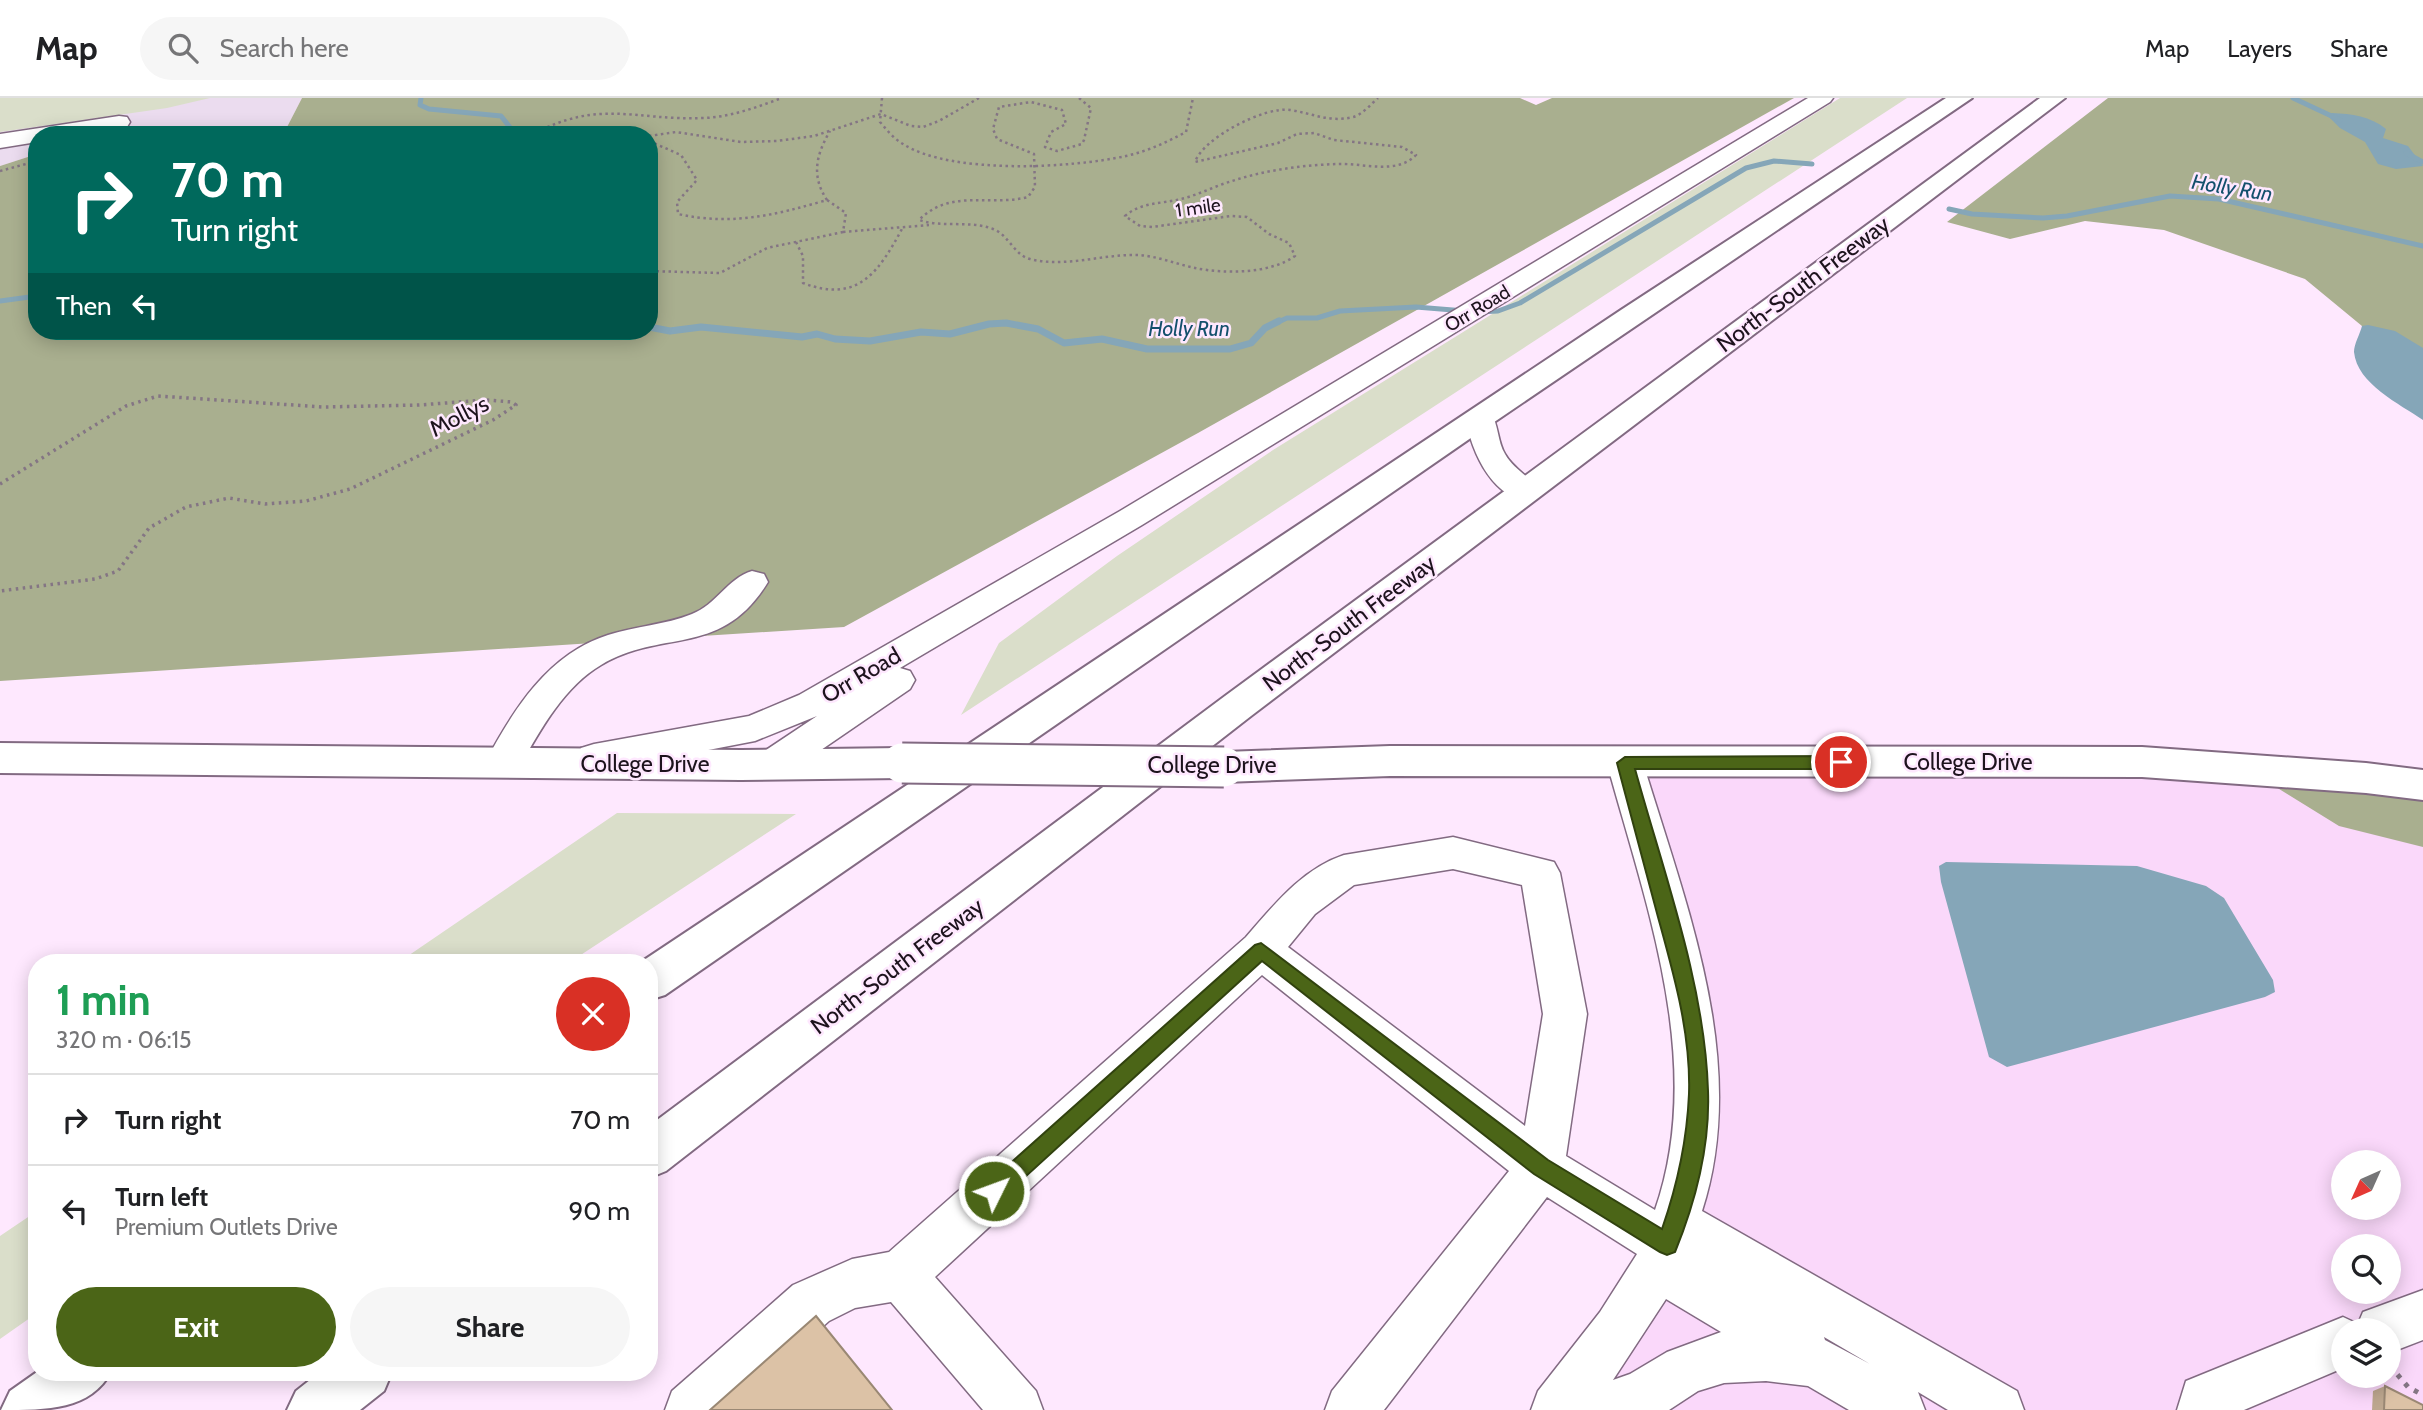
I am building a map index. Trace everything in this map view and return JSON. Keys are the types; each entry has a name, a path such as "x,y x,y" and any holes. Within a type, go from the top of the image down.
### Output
{"main road":[{"path":"658,975 911,808 1480,418 1961,98"},
{"name":"North-South Freeway","path":"658,1148 1226,714 2054,98"},
{"name":"College Drive","path":"0,758 565,764 1224,766 1390,761 2142,762 2366,778 2423,785"},
{"path":"29,1410 71,1381"},
{"path":"315,1410 353,1381"}],"street":[{"name":"Orr Road","path":"565,764 716,737 785,717 1131,518 1823,98"},
{"path":"94,126 119,122"},
{"path":"0,141 28,137"},
{"path":"1480,418 1486,450 1495,466 1525,491"},
{"name":"Orr Road","path":"773,764 1002,610 1131,518"},
{"path":"503,763 537,706 578,663 615,646 703,623 729,608 752,582"},
{"path":"1557,1410 1622,1326 1667,1244 1695,1144 1699,1093 1695,1035 1683,974 1625,763"},
{"path":"691,1410 811,1303 852,1284 901,1275 1261,950 1301,902 1344,871 1453,853 1540,873 1565,1014 1541,1167 1351,1410"},
{"path":"1261,950 1541,1167 1667,1244 1998,1410"},
{"path":"1667,1244 1815,1361 1899,1410"},
{"path":"901,1275 1017,1410"},
{"path":"2401,1323 2423,1315"},
{"path":"2203,1410 2205,1400 2331,1348"},
{"path":"1601,1410 1643,1396 1685,1370 1724,1357 1766,1355 1815,1361"}],"path":[{"path":"547,126 559,119 612,110 689,118 724,116 753,111 782,98"},
{"path":"882,98 880,122 905,146 964,162 1032,164 1104,162 1139,155 1172,142 1186,132 1193,98"},
{"path":"658,134 681,131 752,143 813,136 879,114 900,119 914,127 925,127 979,98"},
{"path":"930,225 919,220 929,210 944,202 994,199 1008,202 1028,197 1035,187 1032,164 1034,154 997,139 993,129 999,107 1023,102 1051,104 1062,110 1066,124 1051,132 1045,147 1057,151 1082,144 1088,131 1091,108 1079,98"},
{"name":"1 mile","path":"930,225 992,228 1007,237 1017,253 1031,260 1090,260 1117,255 1154,255 1184,266 1235,273 1288,261 1295,256 1289,243 1269,234 1247,217 1231,216 1152,227 1140,226 1125,216 1138,206 1176,200 1236,179 1330,163 1386,166 1401,165 1412,160 1416,155 1402,147 1297,134 1278,143 1195,162 1198,153 1242,121 1287,109 1328,120 1356,117 1378,98"},
{"path":"831,130 817,154 814,170 817,186 827,200 846,214 843,232"},
{"path":"658,143 681,155 697,180 677,202 678,214 704,219 764,218 827,200"},
{"path":"0,171 28,163"},
{"path":"658,271 720,273 767,248 843,232 930,225"},
{"path":"796,242 803,256 803,283 821,292 848,289 869,280 903,227"},
{"name":"Mollys","path":"0,484 126,406 158,396 323,407 419,405 486,400 512,402 516,405 493,420 350,489 306,501 265,504 229,498 186,508 149,528 118,571 95,579 0,591"},
{"path":"2401,1379 2408,1387 2423,1395"}],"shaded area":[{"path":"0,98 302,98 288,126 28,126 28,157 0,166"},
{"path":"2142,762 2423,785 2423,1410 1557,1410 1694,1144 1625,763"}],"green space":[{"path":"0,98 210,98 167,108 0,132"},
{"path":"302,98 1520,98 1536,105 1552,98 1794,98 1198,433 844,627 0,681 0,166 28,157 28,340 658,340 658,126 288,126"},
{"path":"1840,98 1907,98 961,715 999,643 1117,556 1273,450"},
{"path":"2108,98 2423,98 2423,355 2362,326 2305,279 2164,230 2085,221 2010,239 1947,222"},
{"path":"2247,769 2423,787 2423,847 2339,826"},
{"path":"617,813 796,814 582,954 411,954"},
{"path":"28,1217 28,1319 0,1339 0,1236"}],"water":[{"path":"2332,113 2374,121 2386,129 2383,138 2408,146 2423,166 2396,169 2378,164 2365,142 2340,128 2328,116"},
{"path":"2362,326 2395,331 2423,348 2423,420 2381,392 2363,374 2354,349"},
{"path":"1946,862 2137,866 2206,886 2224,898 2273,980 2275,992 2265,997 2007,1067 1989,1057 1941,882 1939,866"}],"building":[{"path":"816,1316 892,1410 710,1410"},
{"path":"2385,1388 2423,1405 2423,1410 2384,1410"}],"waterway":[{"path":"421,98 420,105 429,109 501,116 509,126"},
{"path":"2293,98 2340,120"},
{"path":"2406,153 2423,162"},
{"name":"Holly Run","path":"1479,312 1498,311 1520,303 1746,168 1774,161 1812,164"},
{"name":"Holly Run","path":"1949,209 1972,214 2043,218 2067,216 2170,196 2219,199 2423,246"},
{"name":"Holly Run","path":"0,301 28,297"},
{"name":"Holly Run","path":"1276,323 1287,318 1317,318 1340,311 1416,307 1465,311"},
{"name":"Holly Run","path":"1006,323 1038,329 1064,343 1102,339 1147,349 1230,349 1251,343 1265,328 1279,321"},
{"name":"Holly Run","path":"658,329 670,331 701,327 802,337 817,334 835,339 870,341 921,332 950,334 989,324 1006,323"}],"route":[{"path":"994,1191 1261,950 1541,1167 1667,1245 1684,1195 1695,1144 1699,1093 1695,1035 1683,974 1625,763 1841,762"}]}
